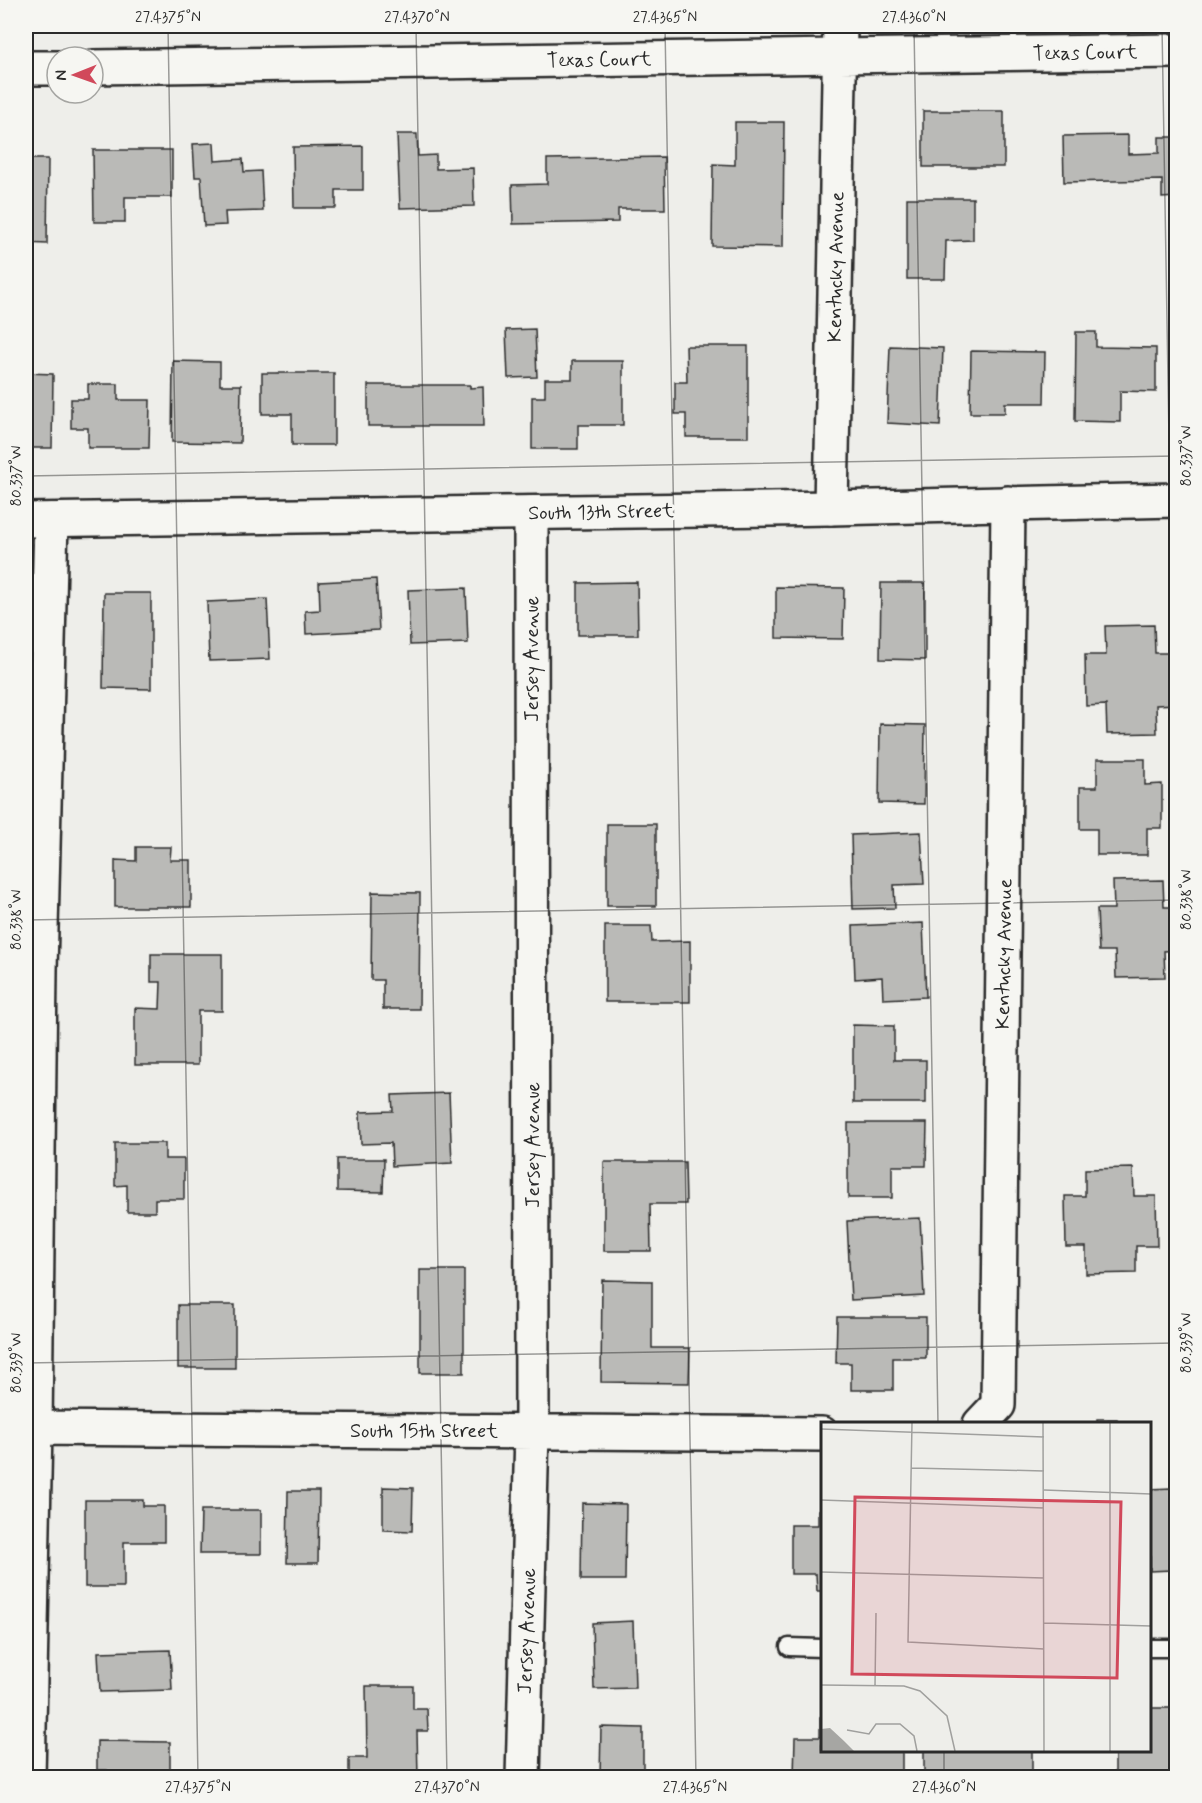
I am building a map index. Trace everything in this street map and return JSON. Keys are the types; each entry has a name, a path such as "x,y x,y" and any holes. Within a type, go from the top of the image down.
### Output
{"street":[{"name":"Texas Court","path":"105,67 839,40 1176,51"},
{"name":"Kentucky Avenue","path":"831,508 839,40"},
{"path":"26,68 45,68"},
{"name":"South 13th Street","path":"38,520 831,508 1176,500"},
{"name":"Kentucky Avenue","path":"989,1414 1008,503"},
{"name":"Jersey Avenue","path":"523,1778 532,1431 531,513"},
{"path":"28,1778 30,1428 40,969 38,520"},
{"name":"South 15th Street","path":"30,1428 821,1434"}],"lane":[{"path":"789,1647 821,1648"},
{"path":"1151,1648 1176,1648"}],"building":[{"path":"923,111 1004,111 1004,167 923,167"},
{"path":"735,122 784,122 783,247 712,246 713,164 735,165"},
{"path":"397,134 417,134 418,156 436,155 436,169 473,168 474,206 400,208"},
{"path":"1128,135 1128,154 1159,153 1159,137 1176,137 1176,197 1162,198 1162,180 1064,182 1063,136"},
{"path":"214,143 215,161 243,159 244,172 261,171 263,211 225,212 226,225 204,226 201,177 195,177 193,144"},
{"path":"363,146 363,190 336,190 336,208 294,208 293,147"},
{"path":"93,150 172,150 172,197 125,197 125,222 94,222"},
{"path":"664,157 665,209 618,209 618,222 513,224 512,185 547,184 547,159"},
{"path":"26,159 48,159 47,244 26,243"},
{"path":"907,198 973,198 973,240 946,241 945,279 907,279"},
{"path":"535,329 537,377 508,378 506,330"},
{"path":"1076,332 1096,332 1096,347 1156,348 1156,392 1120,391 1120,422 1075,421"},
{"path":"686,346 748,346 748,437 686,437 686,414 675,414 675,382 687,382"},
{"path":"890,346 943,348 940,426 887,423"},
{"path":"971,351 1045,352 1044,403 1005,403 1005,413 970,413"},
{"path":"173,361 220,362 220,385 241,385 240,443 172,442"},
{"path":"572,361 623,361 623,425 578,425 578,449 532,449 532,397 545,397 545,379 572,379"},
{"path":"26,373 53,374 52,448 26,448"},
{"path":"262,373 334,373 334,445 292,445 292,414 262,414"},
{"path":"88,384 118,384 118,400 150,400 149,448 88,448 88,428 71,428 71,399 88,399"},
{"path":"368,385 483,387 484,426 368,426"},
{"path":"376,579 379,630 306,634 305,611 320,610 319,582"},
{"path":"637,582 638,635 578,635 578,583"},
{"path":"881,583 925,583 925,660 880,659"},
{"path":"776,587 844,588 843,639 776,638"},
{"path":"466,588 468,643 410,645 408,590"},
{"path":"104,593 151,593 151,689 103,688"},
{"path":"267,599 270,659 209,661 207,602"},
{"path":"1154,625 1155,653 1176,653 1176,704 1156,705 1157,733 1107,734 1106,705 1086,706 1085,655 1106,655 1105,626"},
{"path":"880,724 925,725 924,804 879,803"},
{"path":"1097,759 1145,759 1145,785 1162,784 1162,828 1147,828 1147,855 1097,855 1097,829 1080,829 1080,787 1097,787"},
{"path":"607,824 656,824 656,906 607,906"},
{"path":"921,832 924,884 894,885 895,908 853,909 851,835"},
{"path":"136,847 171,847 170,860 191,860 191,907 115,907 115,860 136,861"},
{"path":"1163,880 1164,907 1176,907 1176,950 1164,951 1165,977 1116,978 1115,951 1099,951 1097,909 1114,909 1113,881"},
{"path":"372,892 420,893 419,1009 383,1009 383,980 371,980"},
{"path":"923,923 926,997 883,999 882,977 855,979 853,926"},
{"path":"605,926 651,926 652,942 690,941 690,1002 605,1002"},
{"path":"151,954 222,954 222,1011 198,1011 198,1065 135,1065 135,1008 160,1009 161,982 151,982"},
{"path":"853,1025 894,1026 894,1060 926,1060 926,1103 853,1103"},
{"path":"449,1093 452,1163 392,1166 391,1143 361,1144 360,1112 393,1111 392,1095"},
{"path":"848,1123 927,1123 926,1166 892,1166 892,1198 848,1198"},
{"path":"115,1143 165,1143 165,1159 184,1159 184,1199 155,1199 155,1212 127,1212 127,1185 115,1186"},
{"path":"337,1159 384,1159 383,1192 337,1191"},
{"path":"604,1162 685,1162 686,1204 650,1204 651,1251 604,1251"},
{"path":"1133,1168 1134,1196 1156,1196 1157,1246 1136,1246 1136,1273 1086,1274 1086,1247 1066,1247 1065,1196 1085,1196 1085,1169"},
{"path":"920,1218 924,1296 851,1300 847,1221"},
{"path":"420,1270 464,1270 464,1373 420,1373"},
{"path":"602,1280 652,1281 652,1348 690,1348 689,1383 601,1382"},
{"path":"178,1305 235,1305 235,1368 178,1368"},
{"path":"837,1317 926,1317 926,1358 893,1358 893,1390 851,1390 851,1363 836,1363"},
{"path":"1097,1419 1117,1419 1117,1422 1097,1422"},
{"path":"383,1487 413,1488 412,1531 383,1530"},
{"path":"1171,1488 1172,1507 1176,1507 1176,1555 1170,1555 1171,1570 1151,1571 1151,1489"},
{"path":"288,1491 319,1491 318,1563 287,1563"},
{"path":"85,1500 143,1500 143,1506 164,1506 164,1542 124,1542 124,1587 85,1587"},
{"path":"582,1503 626,1504 625,1580 581,1580"},
{"path":"201,1510 261,1510 261,1554 200,1554"},
{"path":"818,1510 821,1510 821,1591 817,1591 816,1574 791,1574 791,1525 818,1525"},
{"path":"633,1621 635,1688 594,1689 592,1623"},
{"path":"170,1650 172,1690 100,1692 98,1652"},
{"path":"366,1686 413,1686 413,1709 427,1709 428,1731 417,1731 418,1778 349,1778 349,1758 367,1758"},
{"path":"1151,1708 1176,1708 1176,1778 1115,1778 1115,1752 1151,1752"},
{"path":"821,1717 821,1752 902,1752 902,1778 794,1778 795,1737 820,1737"},
{"path":"601,1727 643,1728 643,1778 600,1778"},
{"path":"97,1741 170,1742 170,1778 107,1778 107,1770 97,1770"},
{"path":"924,1752 1032,1752 1032,1778 924,1778"}]}
